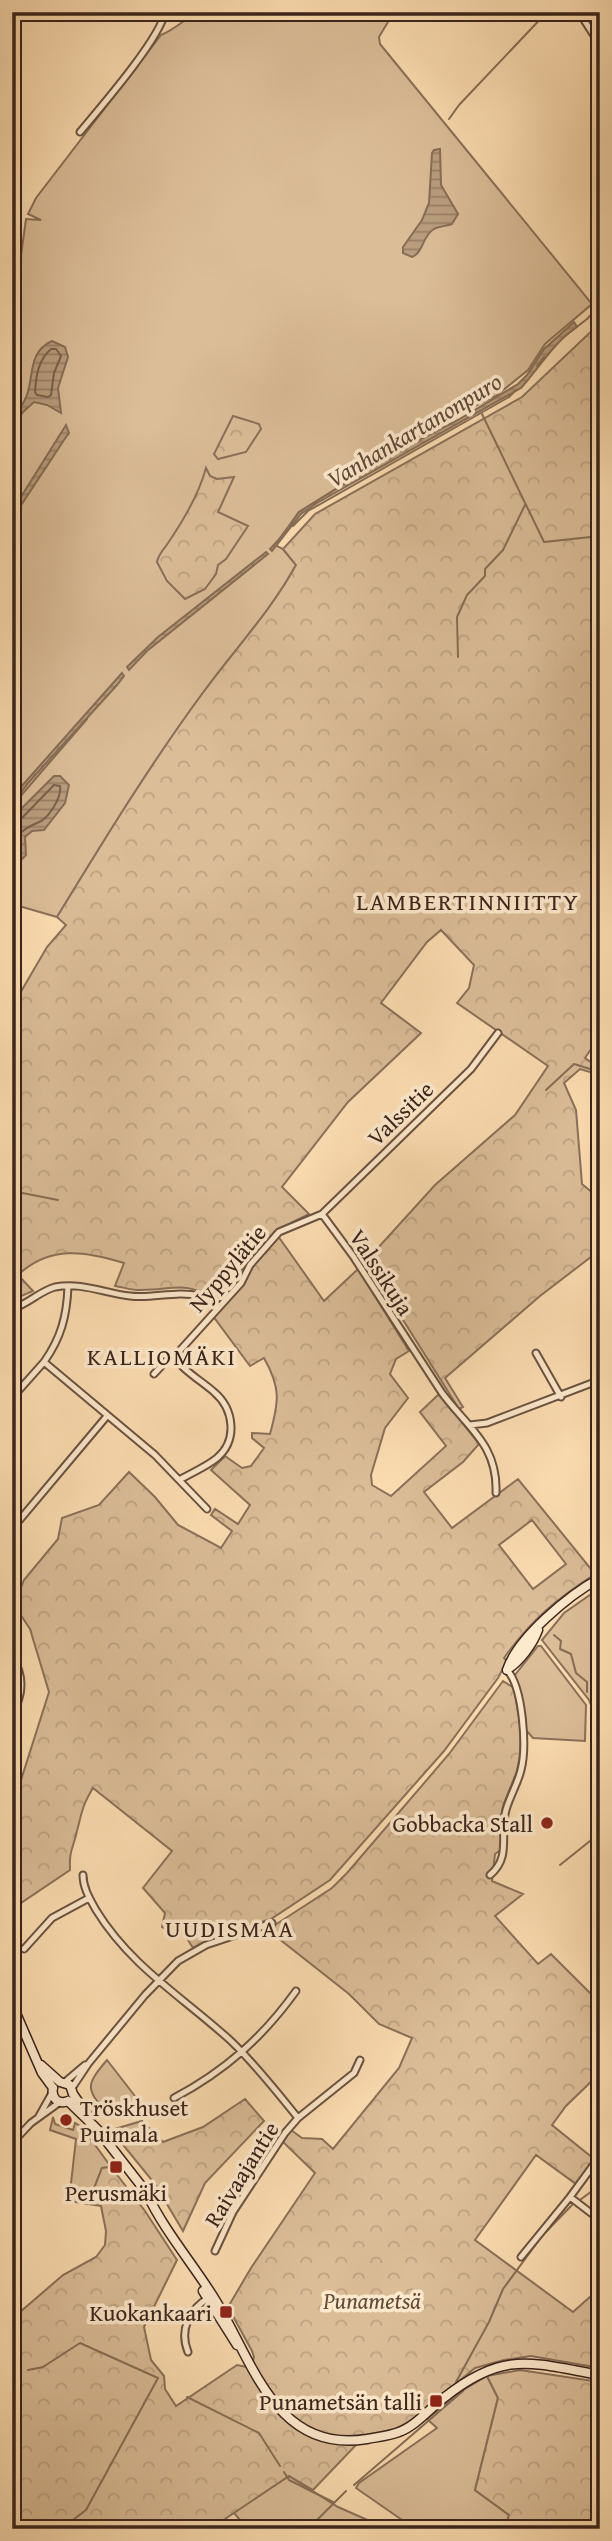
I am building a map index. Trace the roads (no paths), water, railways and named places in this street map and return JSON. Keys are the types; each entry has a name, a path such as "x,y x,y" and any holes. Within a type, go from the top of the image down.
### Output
{"street":[{"path":"80,132 155,35 165,12"},
{"path":"579,12 600,45"},
{"name":"Valssitie","path":"322,1214 471,1069 498,1033"},
{"name":"Nyppylätie","path":"154,1374 169,1358 174,1357 241,1283 250,1265 279,1231 322,1214"},
{"name":"Valssikuja","path":"322,1214 353,1256 412,1350 456,1412 470,1425 496,1468 496,1493"},
{"path":"12,1309 24,1305 45,1291 68,1286 100,1288 130,1296 190,1294 207,1298 218,1306"},
{"path":"12,1398 56,1344 68,1304 68,1286"},
{"path":"536,1353 561,1397"},
{"path":"174,1357 222,1399 231,1422 230,1437 223,1452 179,1480"},
{"path":"44,1362 155,1455 207,1508"},
{"path":"470,1425 487,1423 600,1380"},
{"path":"12,1529 107,1416"},
{"path":"489,1875 502,1862 506,1811 524,1756 524,1732 516,1682 507,1670 510,1661 530,1634 561,1604 600,1578"},
{"path":"12,1657 20,1672 22,1684 19,1700 12,1713"},
{"path":"83,1875 83,1884 89,1898 113,1934 158,1982 242,2052 298,2118"},
{"path":"24,1949 52,1918 89,1898"},
{"path":"12,2164 13,2141 68,2096 88,2064 178,1961 206,1945 272,1923"},
{"path":"174,2098 242,2052 262,2034 296,1990"},
{"path":"12,2004 14,2014 39,2063 97,2129 147,2194 210,2297 235,2332 247,2360 269,2397 289,2419 318,2435 352,2441 398,2433 445,2396 491,2368 533,2363 600,2375"},
{"name":"Raivaajantie","path":"215,2251 233,2212 285,2133 298,2118 354,2073 360,2060"},
{"path":"38,2118 57,2086 88,2064"},
{"path":"57,2086 53,2097 68,2096"},
{"path":"521,2257 600,2156"},
{"path":"570,2197 600,2220"},
{"path":"188,2352 184,2338 186,2324 200,2304 210,2297"}],"water":[{"path":"440,149 441,185 458,214 452,224 430,232 419,252 412,257 403,253 403,247 422,220 429,203 432,153"},
{"path":"574,322 577,327 554,348 521,388 317,503 301,514 272,551 270,549 299,512 390,455 458,420 518,384 544,349"},
{"path":"52,341 65,347 68,357 58,388 61,413 47,405 34,402 23,412 12,430 15,414 27,395 35,358 44,346"},
{"path":"66,425 69,433 12,519 14,508"},
{"path":"266,552 268,554 147,651 129,670 127,667 158,637"},
{"path":"122,673 124,676 117,685 12,804 12,797"},
{"path":"54,776 60,776 69,785 65,803 44,830 32,831 25,837 26,855 20,861 21,868 12,881 12,818"}],"waterway":[{"path":"449,119 547,12"},
{"name":"Vanhankartanonpuro","path":"565,336 600,305"},
{"name":"Vanhankartanonpuro","path":"537,366 544,357"},
{"name":"Vanhankartanonpuro","path":"293,526 308,511 509,397 515,391"},
{"path":"482,414 544,542 600,536"},
{"path":"458,657 457,617 467,595 485,576 485,569 503,550 525,505"},
{"name":"Vanhankartanonpuro","path":"12,806 87,719"},
{"path":"546,1090 574,1064 600,1072"},
{"path":"12,1191 58,1200"},
{"path":"554,1635 561,1641 560,1649 571,1654 576,1673 587,1682 587,1692"},
{"path":"560,1865 600,1833"},
{"path":"580,2200 600,2185"},
{"path":"456,2382 489,2322 503,2289 542,2236 572,2205"},
{"path":"28,2370 43,2367 80,2343 158,2378 86,2510 61,2529"},
{"path":"12,2384 15,2369 21,2369"},
{"path":"354,2485 463,2391"},
{"path":"187,2397 259,2433 280,2466"},
{"path":"284,2472 289,2480 333,2502"},
{"path":"308,2529 346,2491"}],"place":[{"name":"Gobbacka Stall","path":"547,1823"},
{"name":"Tröskhuset Puimala","path":"66,2120"},
{"name":"Perusmäki","path":"116,2167"},
{"name":"Kuokankaari","path":"226,2312"},
{"name":"Punametsän talli","path":"436,2401"}],"district":[{"name":"LAMBERTINNIITTY","path":"468,901"},
{"name":"KALLIOMÄKI","path":"162,1356"},
{"name":"UUDISMAA","path":"230,1928"}],"park label":[{"name":"Punametsä","path":"372,2300"}]}
